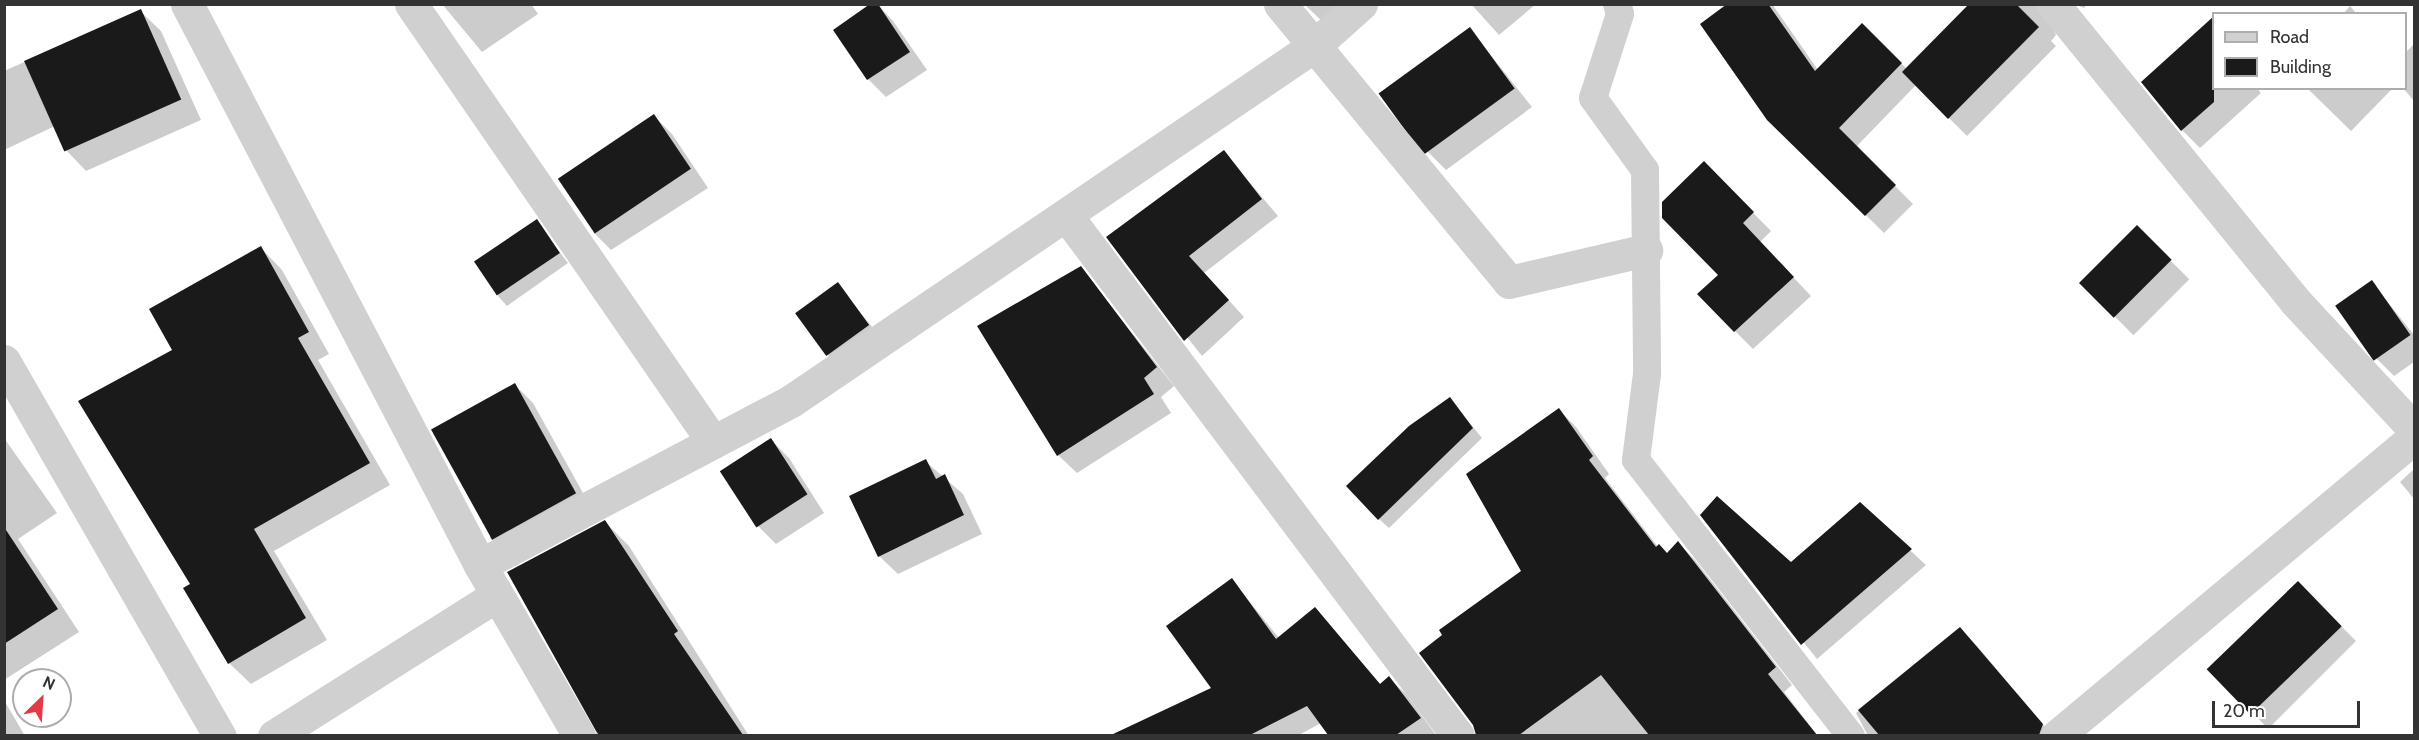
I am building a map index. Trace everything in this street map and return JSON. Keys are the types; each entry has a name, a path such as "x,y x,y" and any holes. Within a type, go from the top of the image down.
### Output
{"street":[{"path":"187,4 480,565 579,735"},
{"path":"411,4 713,442"},
{"path":"1280,4 1509,282 1646,250"},
{"path":"480,565 791,402 1314,46 1361,4"},
{"path":"2053,4 2295,301 2415,429"},
{"path":"1066,215 1458,735"},
{"path":"4,361 220,735"},
{"path":"2057,735 2415,438"},
{"path":"274,735 497,595"}],"lane":[{"path":"1617,4 1620,14 1593,98 1645,170 1647,374 1636,460 1851,735"}],"building":[{"path":"870,4 878,4 910,52 867,80 833,30"},
{"path":"1727,4 1768,4 1815,71 1862,23 1902,63 1839,128 1896,185 1865,216 1767,120 1700,24"},
{"path":"1969,4 2016,4 2039,27 1948,119 1902,72"},
{"path":"141,9 181,99 64,152 24,61"},
{"path":"2212,18 2214,102 2181,131 2141,82"},
{"path":"1470,27 1515,88 1423,155 1379,93"},
{"path":"654,114 691,169 595,234 558,179"},
{"path":"1224,150 1262,199 1189,256 1229,300 1184,341 1106,237"},
{"path":"1704,161 1754,212 1743,223 1794,277 1734,332 1697,294 1718,275 1662,218 1662,202"},
{"path":"537,219 560,253 497,295 474,261"},
{"path":"2137,225 2172,260 2114,318 2079,283"},
{"path":"261,246 309,332 298,338 370,463 254,529 306,618 228,664 183,588 190,584 78,401 172,350 149,309"},
{"path":"1081,266 1157,367 1144,378 1154,394 1057,456 977,326"},
{"path":"2372,280 2410,335 2374,361 2335,306"},
{"path":"838,282 869,325 826,356 795,313"},
{"path":"515,383 576,493 492,540 431,430"},
{"path":"1450,397 1473,428 1378,520 1346,486 1409,426"},
{"path":"1559,408 1593,456 1589,460 1656,547 1659,544 1667,553 1678,541 1776,667 1768,674 1817,735 1649,735 1601,675 1519,735 1476,735 1473,725 1419,653 1442,635 1439,630 1521,571 1466,474"},
{"path":"771,438 807,494 756,527 720,471"},
{"path":"926,459 936,479 945,474 964,515 878,557 849,496"},
{"path":"1717,496 1791,562 1860,502 1912,549 1801,645 1700,515"},
{"path":"605,520 678,631 674,634 743,735 599,735 596,731 507,572"},
{"path":"4,527 58,609 4,644"},
{"path":"1232,578 1276,639 1315,607 1380,684 1389,676 1421,718 1396,735 1328,735 1307,706 1250,735 1111,735 1211,688 1166,626"},
{"path":"2298,581 2342,626 2250,715 2207,669"},
{"path":"1960,627 2043,724 2039,735 1879,735 1858,710"}]}
